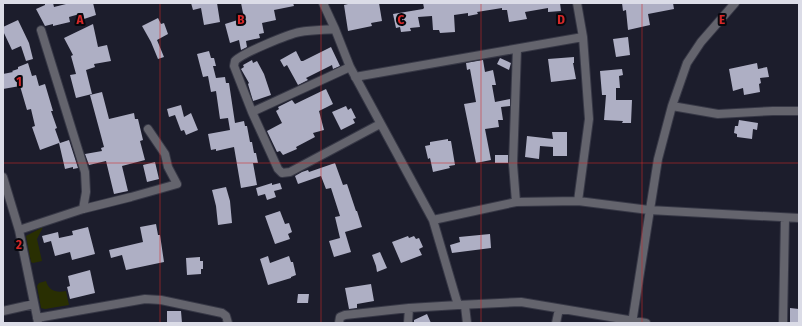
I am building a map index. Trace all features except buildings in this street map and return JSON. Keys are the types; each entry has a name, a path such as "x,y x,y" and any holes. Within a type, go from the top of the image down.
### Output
{"street":[{"path":"323,3 355,77 433,220 467,323"},
{"path":"577,3 583,37 589,119 578,201"},
{"path":"632,322 658,160 672,106 687,63 701,42 735,3"},
{"path":"335,29 300,32 238,57 235,61 234,66 252,112 278,169 285,174 380,124"},
{"path":"41,30 85,172 86,192 83,209"},
{"path":"355,77 583,37"},
{"path":"516,202 513,164 517,49"},
{"path":"252,112 350,67"},
{"path":"672,106 718,114 774,110 799,111"},
{"path":"20,230 83,209 177,184 168,167 165,154 148,130"},
{"path":"3,177 20,230 37,320 145,299 161,300 222,312 226,316 228,323"},
{"path":"433,220 516,202 578,201 649,210 799,218"},
{"path":"783,323 785,218"},
{"path":"339,323 340,317 345,315 409,308 521,302 632,322 646,323"},
{"path":"3,311 34,304"},
{"path":"408,323 409,308"},
{"path":"556,323 558,308"}],"green space":[{"path":"43,227 37,239 42,261 33,263 31,262 26,236"},
{"path":"46,281 49,287 53,290 59,292 66,291 69,305 45,309 41,308 37,286 39,283"}]}
